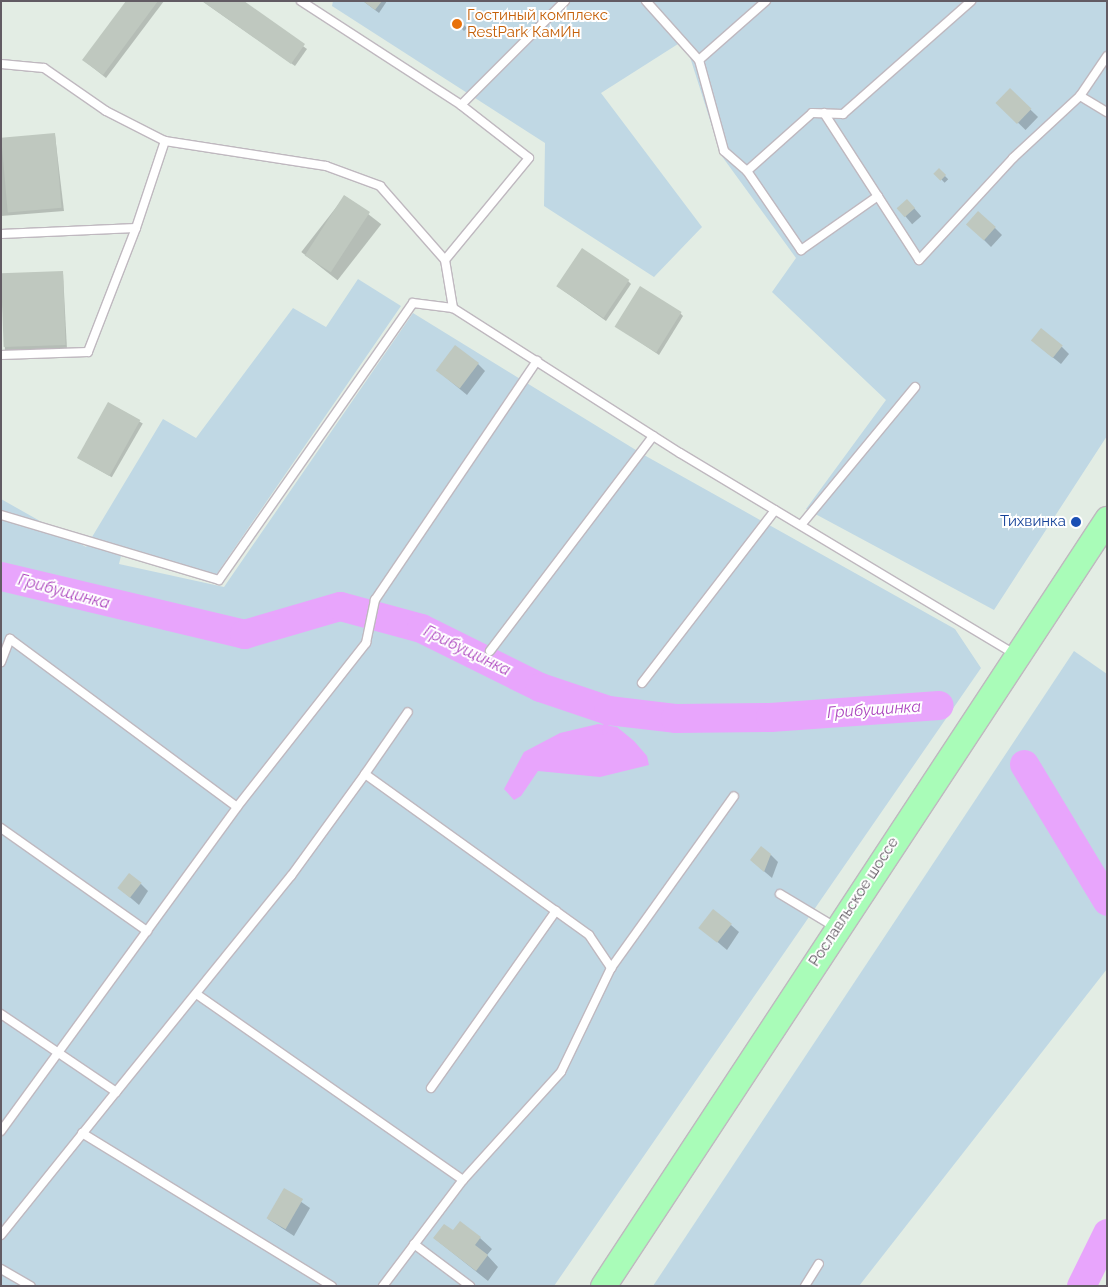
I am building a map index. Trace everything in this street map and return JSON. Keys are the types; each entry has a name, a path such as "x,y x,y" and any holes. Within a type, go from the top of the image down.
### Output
{"main road":[{"name":"Рославльское шоссе","path":"603,1286 1015,655 1093,547 1107,519"}],"lane":[{"path":"301,1 461,105 529,158 445,260"},
{"path":"461,105 565,1"},
{"path":"646,1 699,60 724,151 747,171 801,250 878,196"},
{"path":"699,60 766,1"},
{"path":"747,171 812,113 843,114 971,1"},
{"path":"824,113 919,260 1013,158 1080,96 1107,56"},
{"path":"1,64 44,68 106,111 165,141 326,166 380,186 445,260 453,308"},
{"path":"1080,96 1107,112"},
{"path":"1,355 88,352 136,228 165,141"},
{"path":"1,234 136,228"},
{"path":"1,515 220,580 414,303 453,308 653,436 1015,655"},
{"path":"1,1131 237,807 366,643 375,600 537,361"},
{"path":"800,525 914,387"},
{"path":"490,651 653,436"},
{"path":"642,683 775,510"},
{"path":"1,662 10,639 237,807"},
{"path":"1,1236 82,1133 291,876 408,712"},
{"path":"365,774 589,935 611,968"},
{"path":"383,1286 463,1180 561,1072 611,968 734,796"},
{"path":"1,828 147,931"},
{"path":"780,894 837,928"},
{"path":"431,1088 556,912"},
{"path":"196,994 463,1180"},
{"path":"1,1014 57,1055 116,1092"},
{"path":"82,1133 332,1286"},
{"path":"414,1244 470,1286"},
{"path":"805,1286 819,1264"},
{"path":"1,1269 30,1286"}],"shaded area":[{"path":"333,1 1107,1 1107,436 994,610 806,509 886,400 772,292 796,258 721,155 690,57 678,44 601,93 702,227 654,277 544,206 545,143 332,6"},
{"path":"358,279 401,306 216,575 121,556 119,564 224,587 413,313 644,455 955,629 981,668 554,1286 1,1286 1,499 86,547 163,419 196,438 293,308 326,327"},
{"path":"1074,651 1107,674 1107,969 859,1286 653,1286"},
{"path":"598,724 617,727 634,741 647,756 649,765 600,777 538,771 521,796 514,800 504,789 524,752 560,733"}],"building":[{"path":"126,1 158,1 103,75 82,60"},
{"path":"202,1 244,1 305,44 291,64"},
{"path":"363,1 382,1 375,10"},
{"path":"457,19 465,24 460,29 453,22"},
{"path":"1010,88 1032,109 1017,124 995,103"},
{"path":"55,133 62,208 8,212 1,138"},
{"path":"939,168 946,175 940,181 933,174"},
{"path":"344,195 370,212 331,272 305,255"},
{"path":"907,199 915,208 905,217 897,208"},
{"path":"978,211 996,227 984,240 966,224"},
{"path":"582,248 629,280 604,318 556,286"},
{"path":"63,271 66,345 4,347 1,273"},
{"path":"640,286 682,312 656,353 615,327"},
{"path":"1041,328 1063,346 1053,358 1031,340"},
{"path":"455,345 479,363 460,389 436,371"},
{"path":"108,402 140,420 109,476 77,458"},
{"path":"761,846 771,854 764,872 750,860"},
{"path":"129,873 142,883 130,898 117,888"},
{"path":"713,909 732,924 717,943 698,928"},
{"path":"284,1188 303,1199 286,1229 267,1218"},
{"path":"460,1221 481,1237 475,1245 488,1255 476,1271 433,1238 444,1224 453,1230"}],"waterway":[{"name":"Грибущинка","path":"1,576 244,634 340,606 421,628 540,687 608,710 675,718 770,717 939,705"},
{"path":"604,732 608,710"},
{"name":"Грибущинка","path":"1024,764 1107,901"},
{"name":"Грибущинка","path":"1081,1286 1107,1233"}],"place":[{"name":"Гостиный комплекс RestPark КамИн","path":"457,24"},
{"name":"Тихвинка","path":"1076,522"}]}
